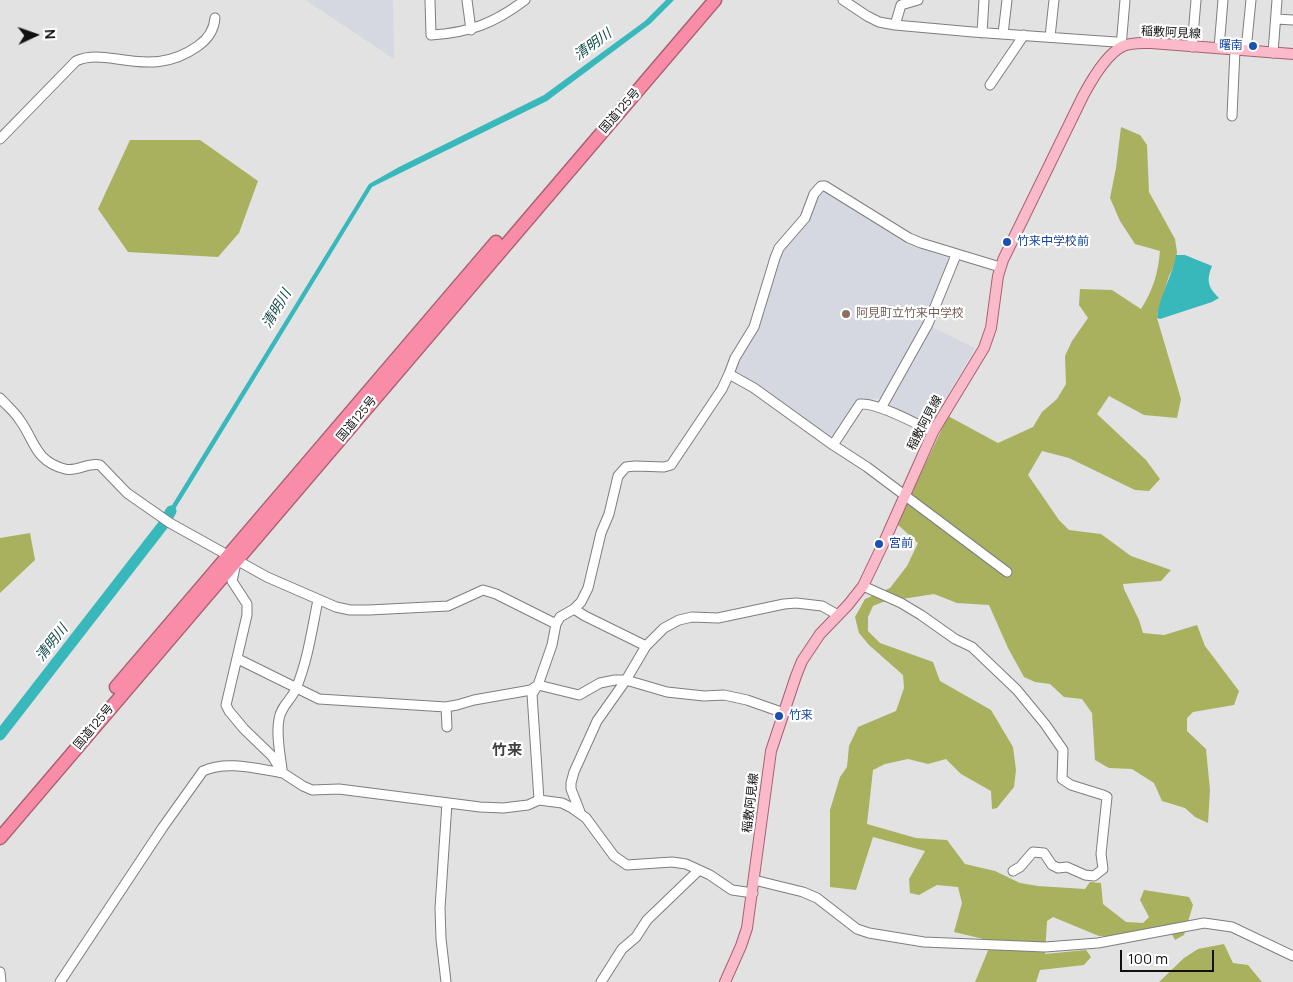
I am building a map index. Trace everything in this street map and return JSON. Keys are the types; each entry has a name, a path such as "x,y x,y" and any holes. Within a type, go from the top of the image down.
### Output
{"highway":[{"name":"国道125号","path":"0,838 232,558 704,0"},
{"name":"国道125号","path":"0,824 715,0"}],"main road":[{"name":"稲敷阿見線","path":"725,982 742,946 748,920 770,751 802,661 820,634 848,605 863,586 933,432 988,339 994,314 1000,267 1006,251 1083,96 1100,68 1121,47 1140,43 1293,54"}],"street":[{"path":"430,0 431,35 471,30 488,24 520,2"},
{"path":"467,0 471,30"},
{"path":"843,0 879,22 895,25 1116,42 1121,47"},
{"path":"895,25 901,5 918,0"},
{"path":"982,32 984,0"},
{"path":"1003,34 1007,0"},
{"path":"1050,37 1054,0"},
{"path":"1121,47 1125,0"},
{"path":"1192,47 1196,0"},
{"path":"1219,48 1223,0"},
{"path":"1232,116 1250,0"},
{"path":"1273,52 1277,0"},
{"path":"0,139 76,61 82,58 98,57 147,62 170,61 186,54 202,43 210,34 215,18"},
{"path":"1276,19 1293,20"},
{"path":"990,85 1024,35"},
{"path":"539,800 532,694 538,685 560,616 574,609 581,602 588,588 601,533 610,514 618,476 626,467 664,467 671,465 730,374 734,358 747,340 758,318 779,248 805,218 814,194 821,186 824,186 909,238 956,255 1000,267"},
{"path":"881,408 928,324 956,255"},
{"path":"730,374 754,388 867,467 1007,572"},
{"path":"0,398 20,419 38,454 54,466 67,470 100,465 127,493 167,522 232,558 318,600 350,610 448,606 483,590 496,594 556,624"},
{"path":"833,445 856,406 864,403 881,408 933,432"},
{"path":"232,558 232,581 247,604 247,616 226,705 244,729 272,756 283,773 303,786 312,790 339,789 503,808 528,805 539,800 562,803 580,812 614,856 627,865 680,862 699,870 732,890 753,893"},
{"path":"863,586 901,603 922,615 955,639 972,647 1017,690 1045,724 1063,750 1062,779 1072,785 1103,794 1107,797 1102,854 1103,869 1094,876 1085,875 1067,867 1058,868 1052,865 1044,853 1038,851 1033,852 1020,867 1013,871"},
{"path":"283,773 278,720 282,708 297,688 318,600"},
{"path":"580,812 571,789 574,772 597,721 626,680 646,646 664,628 680,620 692,617 718,618 796,603 822,606 838,615"},
{"path":"574,609 646,646"},
{"path":"238,659 319,699 446,707 531,690 538,685 579,695 600,683 626,680 668,692 724,696 747,700 784,713"},
{"path":"446,707 447,727"},
{"path":"60,982 163,827 203,771 212,767 227,766 283,773"},
{"path":"446,982 441,939 440,908 447,803"},
{"path":"601,982 622,949 636,937 647,920 699,870"},
{"path":"754,880 803,892 817,898 857,929 869,933 924,942 1044,947 1098,943 1204,923 1232,927 1293,956"},
{"path":"0,972 1,982"}],"shaded area":[{"path":"307,0 393,0 394,59 310,3"},
{"name":"阿見町立竹来中学校","path":"824,189 920,248 948,258 951,261 926,324 975,348 930,426 878,398 857,403 833,438 735,374 734,365 778,261 815,199"}],"green space":[{"path":"1121,127 1140,135 1147,145 1149,192 1175,239 1177,252 1175,264 1169,276 1157,318 1181,399 1177,418 1144,415 1109,396 1097,414 1146,460 1160,479 1149,491 1135,490 1069,458 1042,451 1028,475 1059,520 1069,530 1101,534 1131,556 1171,570 1161,581 1123,584 1143,633 1164,635 1197,625 1205,646 1239,691 1234,705 1193,712 1187,718 1187,731 1206,749 1210,790 1208,823 1195,817 1185,808 1162,801 1154,783 1132,769 1109,768 1095,760 1092,713 1082,699 1064,697 1050,684 1035,682 1024,677 1008,648 989,605 957,603 934,594 883,602 873,606 868,617 868,631 880,643 933,662 940,681 991,710 1013,747 1016,770 1014,787 997,808 992,809 991,791 961,774 946,759 928,764 908,759 885,764 873,770 867,824 916,838 947,840 965,864 995,871 1020,883 1085,889 1090,882 1101,883 1103,904 1126,922 1143,923 1149,917 1140,900 1144,890 1189,897 1193,905 1184,935 1175,940 1167,925 1117,936 1099,936 1053,917 1047,921 1045,954 1086,950 1091,957 1084,965 1040,970 1036,982 975,982 992,941 954,932 962,903 958,887 937,885 919,895 910,893 909,879 925,851 873,837 856,890 830,887 830,810 840,777 847,767 849,746 858,727 896,711 904,688 903,675 869,645 859,633 855,617 865,599 890,588 907,566 918,543 897,524 948,416 998,443 1033,427 1042,412 1057,399 1066,384 1065,356 1072,341 1088,318 1079,305 1080,289 1112,290 1141,309 1145,302 1154,282 1160,251 1135,244 1120,221 1110,198"},
{"path":"130,140 200,140 258,181 239,233 218,257 128,252 98,209"},
{"path":"30,533 35,560 0,593 0,538"},
{"path":"1224,944 1233,963 1248,965 1262,982 1159,982 1184,958 1198,949"}],"water":[{"path":"666,0 674,0 650,24 547,101 372,187 170,517 166,515 369,184 399,167 544,95 645,21"},
{"path":"1176,255 1185,255 1212,266 1209,284 1219,298 1160,319 1157,318 1158,310"}],"waterway":[{"name":"清明川","path":"0,735 163,525 171,511"}],"place":[{"name":"曙南","path":"1253,46"},
{"name":"竹来中学校前","path":"1007,242"},
{"name":"阿見町立竹来中学校","path":"846,314"},
{"name":"宮前","path":"879,544"},
{"name":"竹来","path":"779,716"}],"district":[{"name":"竹来","path":"507,751"}]}
